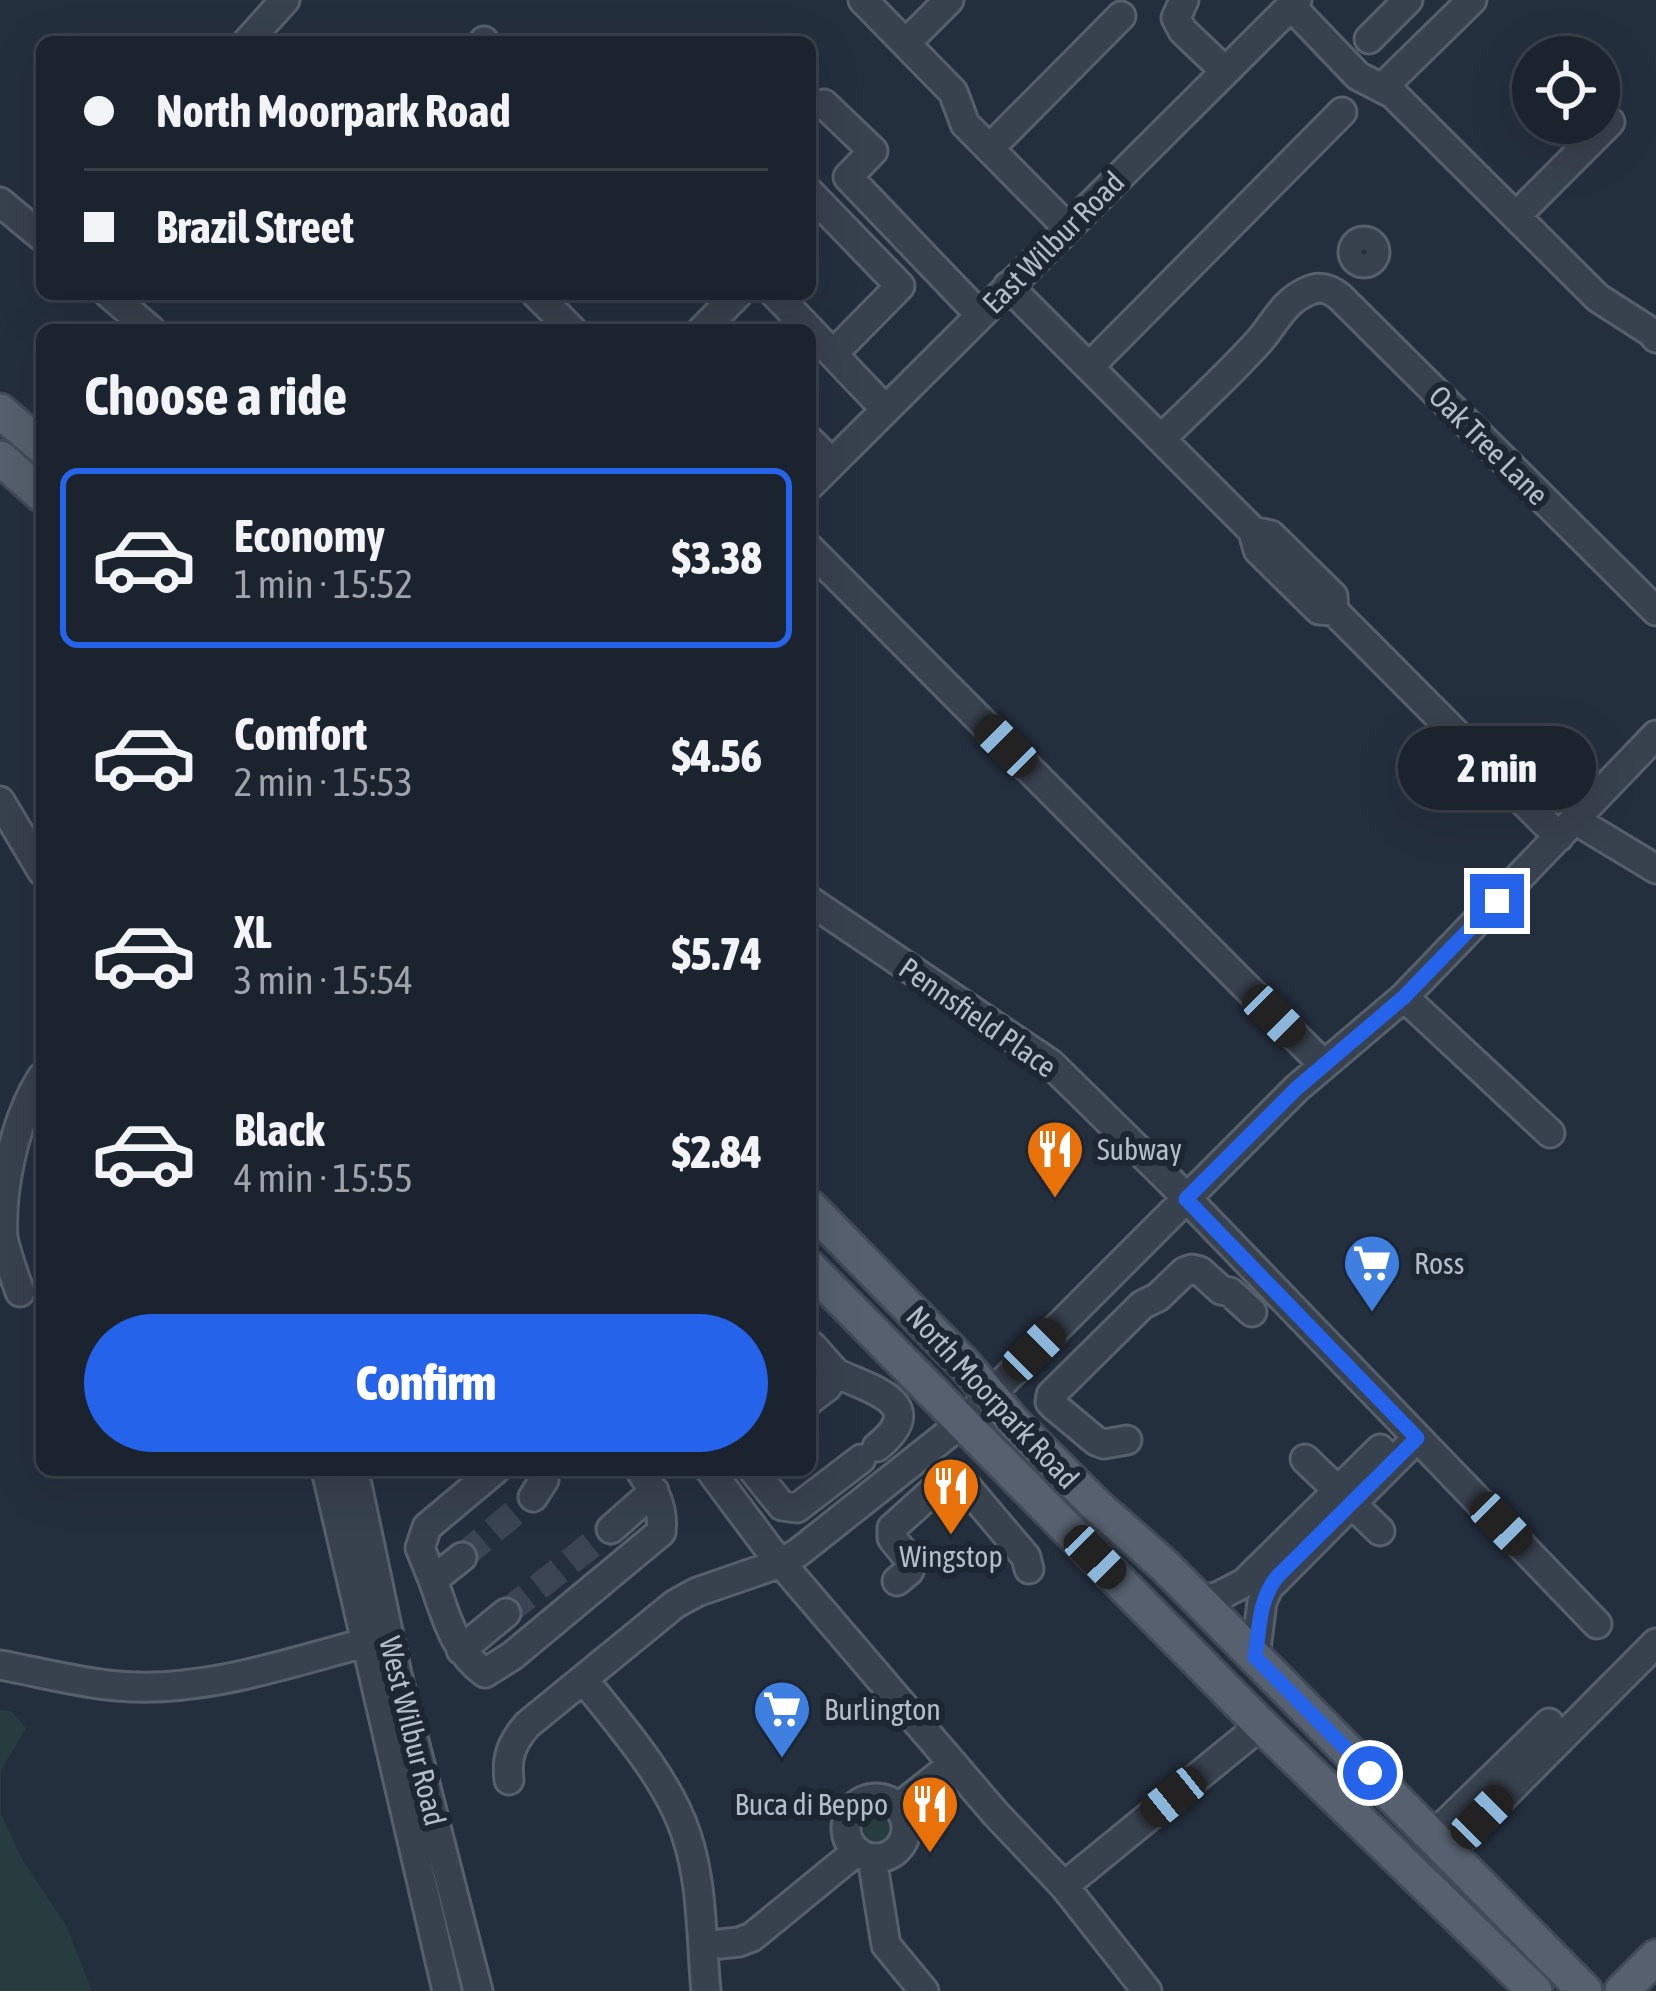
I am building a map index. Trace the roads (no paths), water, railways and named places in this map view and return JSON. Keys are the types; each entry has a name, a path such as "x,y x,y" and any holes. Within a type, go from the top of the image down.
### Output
{"main road":[{"path":"0,411 36,442"},
{"path":"0,458 36,489"},
{"name":"North Moorpark Road","path":"816,1213 1081,1490 1200,1601 1585,1991"},
{"name":"North Moorpark Road","path":"816,1274 1261,1724 1535,1991"},
{"path":"1622,1991 1656,1958"}],"street":[{"path":"252,36 285,0"},
{"path":"863,0 953,92 965,124 1067,227"},
{"path":"905,43 949,0"},
{"path":"1184,0 1176,18 1183,31 1225,71"},
{"path":"1369,39 1408,0"},
{"path":"1382,88 1472,0"},
{"path":"1294,3 1358,76 1393,94 1598,298 1656,338"},
{"name":"East Wilbur Road","path":"816,479 1294,3"},
{"path":"990,148 1121,16"},
{"path":"824,104 873,151 848,176 980,315"},
{"path":"1089,367 1342,112"},
{"path":"1516,216 1588,144"},
{"path":"816,199 900,286 833,354"},
{"path":"0,202 36,232"},
{"path":"1161,439 1259,340 1282,309 1295,298 1328,292 1358,278 1363,263"},
{"path":"1008,286 1253,531 1271,535 1334,596 1334,611 1567,828 1656,869"},
{"name":"Oak Tree Lane","path":"1328,292 1656,610"},
{"path":"116,300 144,324"},
{"path":"542,300 566,324"},
{"path":"708,324 732,300"},
{"path":"782,300 804,324"},
{"path":"816,336 885,409"},
{"path":"816,447 832,463"},
{"path":"816,555 1324,1065"},
{"path":"509,1780 506,1763 515,1739 527,1725 686,1596 781,1563 799,1552 963,1422 1324,1065 1404,997 1656,735"},
{"path":"0,801 36,861"},
{"name":"Pennsfield Place","path":"816,905 1051,1064 1597,1624"},
{"path":"1404,997 1550,1133"},
{"path":"20,1292 2,1235 2,1184 10,1149 36,1096"},
{"path":"1127,1440 1096,1442 1054,1406 1051,1395 1190,1251 1201,1254 1230,1282 1230,1292 1252,1312"},
{"path":"758,1476 782,1505 797,1508 890,1436 898,1422 897,1405 886,1395 836,1373 816,1351"},
{"path":"816,1395 836,1373"},
{"path":"1200,1601 1244,1583 1345,1497 1411,1431"},
{"path":"1306,1459 1380,1531"},
{"name":"West Wilbur Road","path":"328,1476 478,1991"},
{"name":"West Wilbur Road","path":"355,1476 378,1639 446,1991"},
{"path":"488,1476 428,1527 420,1548 454,1640 485,1673 661,1532 659,1500 647,1481 611,1529"},
{"path":"715,1476 781,1563 952,1764 1064,1886 1147,1991"},
{"path":"897,1581 912,1563 892,1538 892,1528 951,1479 965,1485 1026,1557 1029,1569"},
{"path":"1255,1657 1268,1588 1345,1497"},
{"path":"433,1580 462,1557"},
{"path":"461,1650 506,1613"},
{"path":"0,1665 117,1686 154,1687 208,1682 378,1639"},
{"path":"1440,1845 1656,1643"},
{"path":"584,1680 666,1790 687,1837 697,1879 706,1991"},
{"path":"1440,1845 1564,1708"},
{"path":"1064,1886 1261,1724"},
{"path":"899,1807 952,1764"},
{"path":"720,1944 752,1937 864,1855 883,1858 901,1846 907,1826 899,1807 881,1798 872,1797 854,1807 846,1834 864,1855 886,1945 924,1991"}],"tunnel":[{"path":"462,1557 533,1497"},
{"path":"506,1613 611,1529"}],"place":[{"name":"Subway","path":"1055,1200"},
{"name":"Ross","path":"1372,1314"},
{"name":"Wingstop","path":"951,1537"},
{"name":"Burlington","path":"782,1760"},
{"name":"Buca di Beppo","path":"930,1855"}]}
